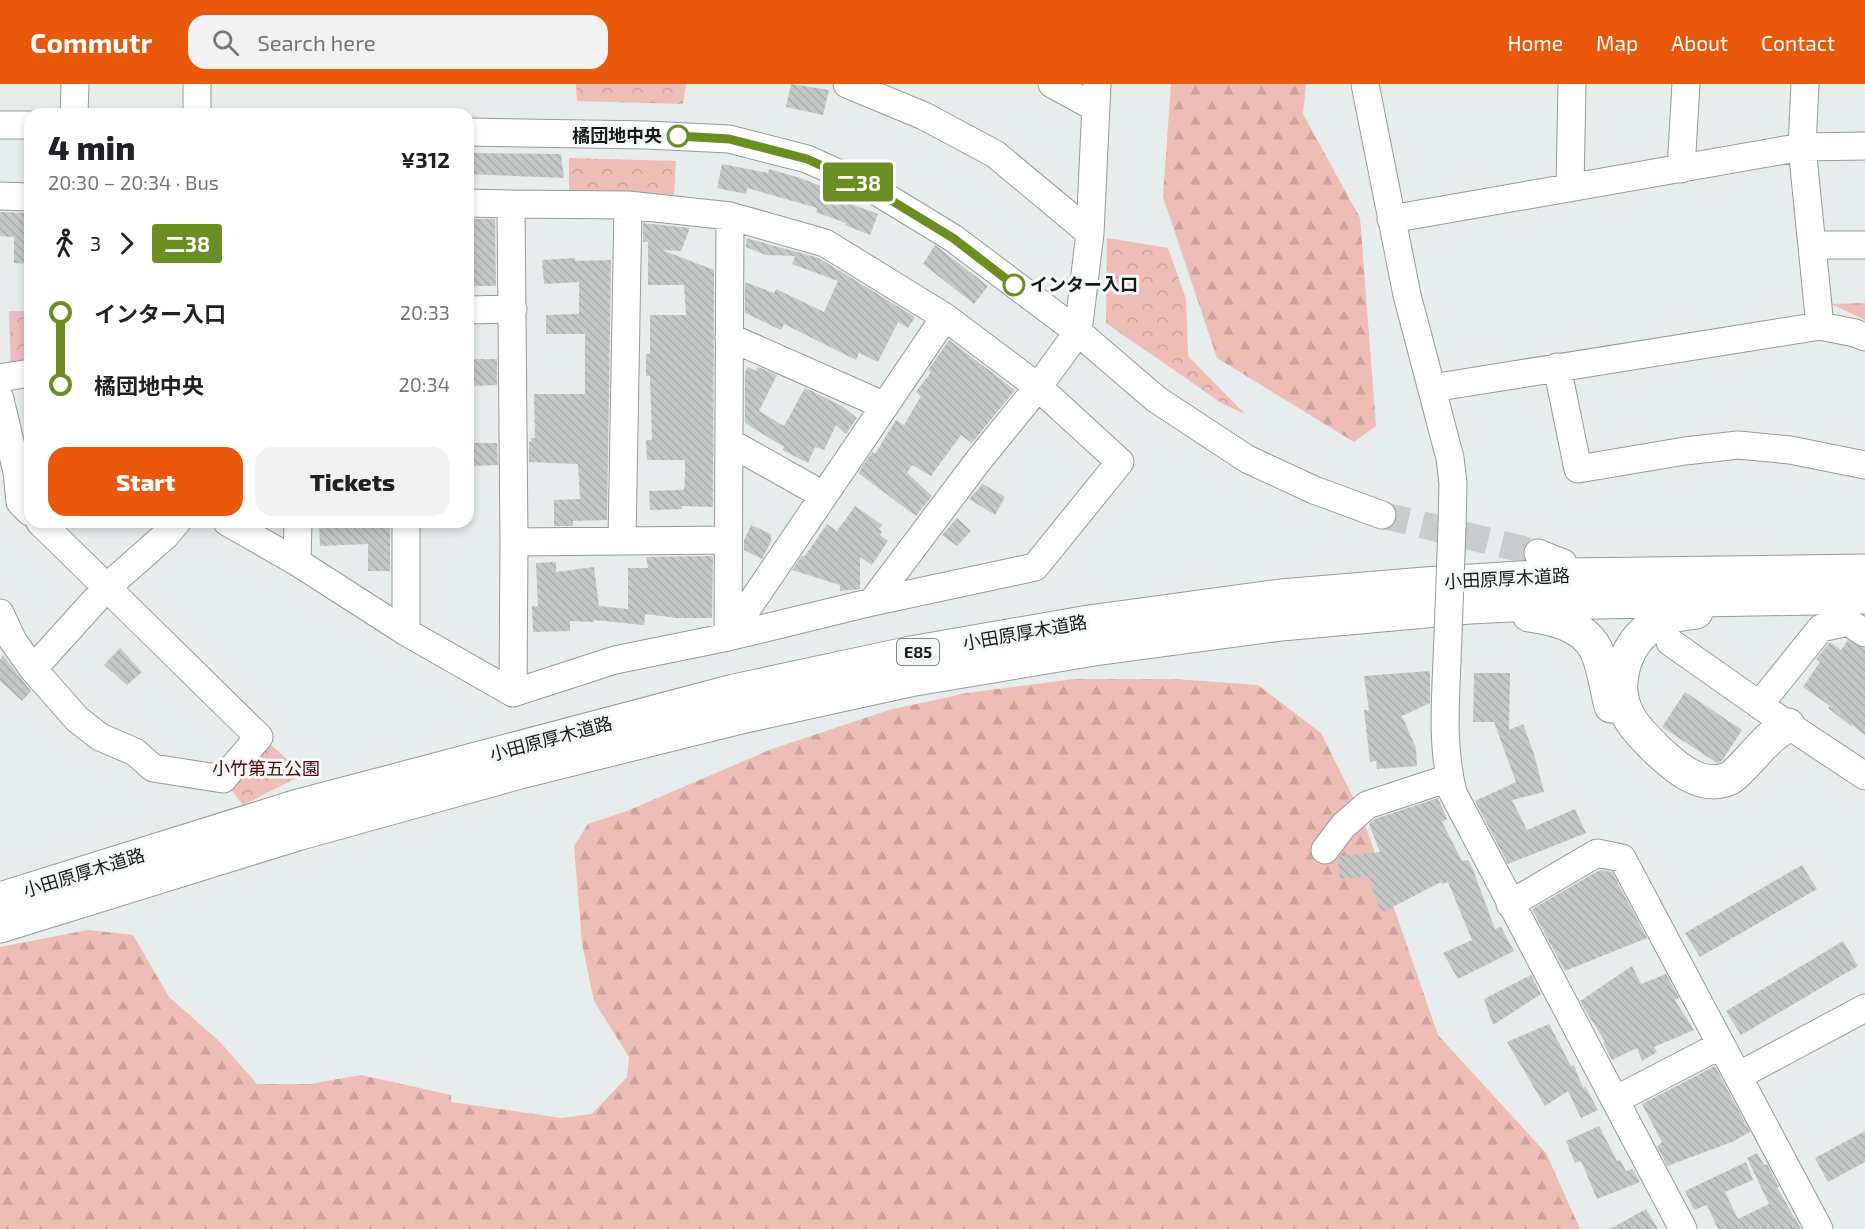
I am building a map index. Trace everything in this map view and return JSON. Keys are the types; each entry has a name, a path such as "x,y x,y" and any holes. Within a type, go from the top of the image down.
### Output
{"highway":[{"name":"小田原厚木道路","path":"0,900 295,807 734,691 911,653 1067,626 1281,596 1568,575 1865,571"},
{"name":"小田原厚木道路","path":"0,926 297,834 520,772 741,717 915,679 1105,647 1281,624 1470,607 1548,603 1865,597"},
{"path":"1788,725 1768,739 1731,778 1713,782 1692,777 1675,767 1639,732 1628,715 1622,699 1621,678 1627,656 1639,636 1657,622 1681,613 1865,597"},
{"path":"1470,607 1553,618 1572,626 1587,638 1600,657 1608,695 1622,735 1672,785 1690,794 1712,797 1732,794 1751,785 1764,772 1777,751 1788,725"}],"street":[{"path":"74,108 75,84"},
{"path":"197,84 197,108"},
{"path":"847,84 924,116 994,154 1090,233"},
{"path":"872,602 1078,332 1090,233 1096,96 1052,84"},
{"path":"1365,84 1407,295 1450,458 1453,483 1444,722 1446,763 1453,793 1683,1229"},
{"path":"1570,188 1572,84"},
{"path":"1681,169 1686,84"},
{"path":"1805,84 1802,147 1820,326"},
{"path":"0,125 24,125"},
{"path":"474,132 729,139 807,159 871,188 953,238 1078,332 1156,399 1247,459 1314,490 1382,515"},
{"path":"1391,219 1802,147 1865,146"},
{"path":"0,196 24,197"},
{"path":"238,528 297,562 405,632 513,693 615,660 1035,567 1120,462 1038,387 945,317 825,243 730,216 628,205 474,203"},
{"path":"511,204 513,693"},
{"path":"622,541 628,205"},
{"path":"728,636 730,216"},
{"path":"1812,245 1865,245"},
{"path":"474,310 513,309"},
{"path":"728,636 945,317"},
{"path":"1432,388 1820,326 1865,337"},
{"path":"729,337 883,405"},
{"path":"1557,367 1578,469 1684,451 1738,445 1790,450 1865,465"},
{"path":"0,378 24,374"},
{"path":"0,399 20,502 24,506"},
{"path":"729,442 823,495"},
{"path":"0,614 13,641 33,669 77,719 100,737 135,752 153,768 223,779 259,737 46,528"},
{"path":"33,669 107,586 172,528"},
{"path":"297,562 298,528"},
{"path":"405,632 406,528"},
{"path":"514,542 728,540"},
{"path":"1538,553 1563,563"},
{"path":"1759,705 1821,628 1848,622 1865,633"},
{"path":"1670,642 1865,776"},
{"path":"1324,850 1343,826 1367,806 1449,778"},
{"path":"1510,904 1597,853 1622,858 1819,1229"},
{"path":"1738,1076 1865,1008"},
{"path":"1615,1100 1721,1045"}],"green space":[{"path":"576,84 686,84 683,104 577,101"},
{"path":"1171,84 1306,84 1303,114 1360,218 1376,426 1354,442 1217,358 1163,197"},
{"path":"569,158 676,161 674,195 569,192"},
{"path":"1107,238 1168,248 1186,299 1188,356 1245,414 1223,404 1106,323"},
{"path":"1865,303 1865,320 1831,304"},
{"path":"9,311 24,311 24,371 11,372"},
{"path":"1074,679 1175,679 1258,685 1321,733 1361,813 1438,1035 1546,1153 1580,1229 0,1229 0,947 88,930 133,935 169,997 220,1042 257,1084 310,1084 361,1075 451,1095 451,1102 561,1118 592,1114 627,1077 629,1057 594,1001 582,943 574,846 588,824 627,811 772,749 889,710 967,693"},
{"name":"小竹第五公園","path":"264,739 304,774 243,805 226,783"}],"building":[{"path":"791,84 829,90 823,115 786,107"},
{"path":"474,153 561,154 564,178 474,174"},
{"path":"722,164 768,173 769,169 850,197 848,203 878,214 870,235 816,212 817,208 747,188 746,194 717,188"},
{"path":"0,212 24,213 24,264 14,263 14,237 0,236"},
{"path":"474,219 495,219 496,286 474,286"},
{"path":"643,223 690,228 681,251 662,250 714,270 713,507 682,506 682,509 650,510 649,491 684,490 685,460 647,460 646,440 652,440 650,376 646,376 646,354 650,354 650,315 686,315 684,285 648,285 648,242 643,242"},
{"path":"746,238 819,258 915,317 908,328 898,322 878,362 859,353 856,360 784,324 781,330 745,313 745,282 774,293 776,289 824,312 838,281 792,264 795,256 766,255 746,247"},
{"path":"935,245 988,286 974,304 923,264"},
{"path":"575,258 575,261 611,260 607,520 573,521 573,526 554,526 554,500 580,499 578,464 529,462 529,442 531,438 535,438 534,394 585,394 585,334 546,334 546,315 579,314 579,282 544,284 542,260"},
{"path":"949,340 1015,390 972,443 961,435 931,476 912,465 907,473 932,496 916,516 858,473 872,452 875,454 896,420 904,425 921,396 916,392 931,372 928,370"},
{"path":"474,359 497,359 497,385 474,386"},
{"path":"748,367 756,371 758,367 777,375 759,411 784,426 805,388 842,406 857,418 846,434 836,425 824,450 815,447 808,463 782,450 784,447 745,423 745,372"},
{"path":"474,443 497,443 498,465 474,466"},
{"path":"983,484 1005,497 995,515 969,499"},
{"path":"855,506 882,525 879,529 882,531 880,535 888,541 872,565 860,557 860,589 840,591 840,585 792,570 802,556 805,556 827,524 837,531"},
{"path":"957,518 971,531 957,546 942,535"},
{"path":"751,525 771,534 771,541 762,559 744,550 744,540"},
{"path":"319,528 390,528 390,571 368,571 368,544 320,546"},
{"path":"713,556 712,618 677,618 645,614 644,625 594,620 594,622 570,621 570,631 533,632 532,606 538,606 536,563 556,562 556,572 594,567 599,606 628,609 628,568 648,568 646,557"},
{"path":"1848,640 1865,649 1865,735 1803,687 1820,662 1816,659 1830,642 1841,650"},
{"path":"120,648 142,672 127,685 104,665"},
{"path":"3,655 31,691 22,701 0,681 0,660"},
{"path":"1430,671 1430,703 1402,716 1416,748 1417,766 1377,769 1376,761 1370,762 1364,710 1369,710 1364,676"},
{"path":"1474,673 1510,673 1509,730 1523,724 1544,792 1512,800 1527,830 1575,809 1586,833 1508,864 1475,801 1516,782 1494,722 1473,722"},
{"path":"1685,692 1742,730 1722,761 1717,763 1662,727"},
{"path":"1438,798 1447,819 1442,822 1462,861 1468,860 1472,867 1495,929 1501,927 1514,951 1458,979 1443,953 1472,940 1448,882 1442,884 1441,882 1381,913 1368,876 1340,879 1338,859 1340,856 1380,852 1369,824 1375,819"},
{"path":"1802,865 1817,889 1700,957 1685,933"},
{"path":"1600,870 1612,872 1647,938 1565,971 1532,909"},
{"path":"1843,941 1858,966 1741,1035 1726,1011"},
{"path":"1632,966 1641,984 1666,974 1679,998 1675,1000 1694,1030 1654,1047 1657,1052 1642,1061 1637,1048 1612,1060 1603,1043 1605,1042 1580,1001"},
{"path":"1531,975 1541,994 1493,1025 1484,999"},
{"path":"1549,1024 1571,1066 1574,1065 1583,1088 1585,1086 1598,1110 1581,1118 1568,1091 1545,1106 1507,1042"},
{"path":"1715,1066 1750,1132 1732,1142 1667,1166 1657,1146 1662,1142 1642,1104"},
{"path":"1599,1126 1617,1161 1620,1160 1626,1171 1633,1169 1640,1182 1597,1199 1581,1161 1575,1163 1566,1141"},
{"path":"1865,1131 1865,1162 1828,1182 1815,1158"},
{"path":"1757,1153 1764,1165 1767,1164 1801,1229 1718,1229 1707,1205 1694,1210 1685,1191 1746,1162 1753,1180 1725,1192 1738,1219 1769,1204 1747,1158"},
{"path":"1646,1209 1658,1229 1610,1229"}],"tunnel":[{"path":"1382,515 1538,553"}],"bus line":[{"name":"二38","path":"678,136 729,139 807,159 871,188 953,238 1014,285"}],"place":[{"name":"橘団地中央","path":"678,136"},
{"name":"インター入口","path":"1014,285"}]}
